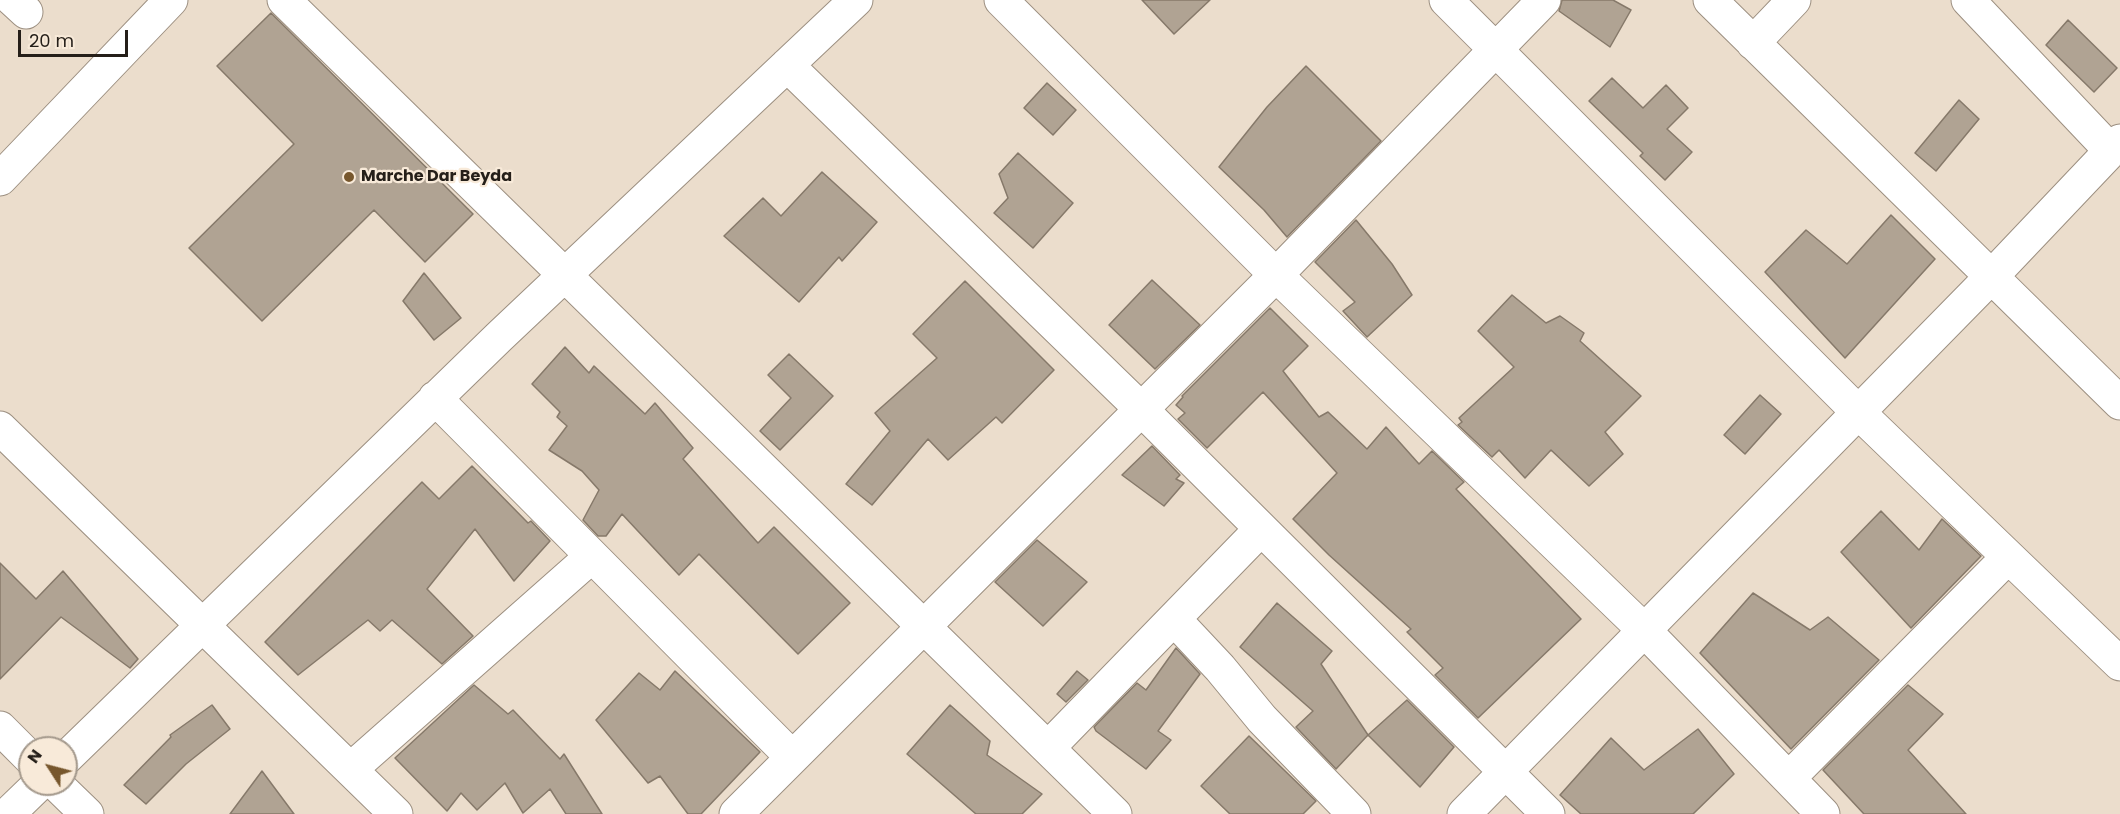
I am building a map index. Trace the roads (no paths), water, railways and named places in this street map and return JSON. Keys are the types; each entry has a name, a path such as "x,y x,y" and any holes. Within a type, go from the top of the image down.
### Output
{"street":[{"path":"0,179 171,0"},
{"path":"284,0 1115,814"},
{"path":"78,746 435,398 856,0"},
{"path":"1001,0 1276,275 1644,630 1824,814"},
{"path":"1446,0 1858,412 2120,664"},
{"path":"736,814 1276,275 1544,0"},
{"path":"1710,0 2120,403"},
{"path":"1753,43 1794,0"},
{"path":"1464,814 1990,277 2115,146 1968,0"},
{"path":"787,65 1141,409 1548,814"},
{"path":"435,398 792,757"},
{"path":"0,429 396,814"},
{"path":"1048,748 1261,529"},
{"path":"351,769 591,557"},
{"path":"1789,778 2008,557"},
{"path":"1174,619 1220,668 1262,719 1354,814"},
{"path":"0,728 18,746"},
{"path":"8,814 27,796"},
{"path":"68,796 87,814"}],"place":[{"name":"Marche Dar Beyda","path":"349,177"}]}
